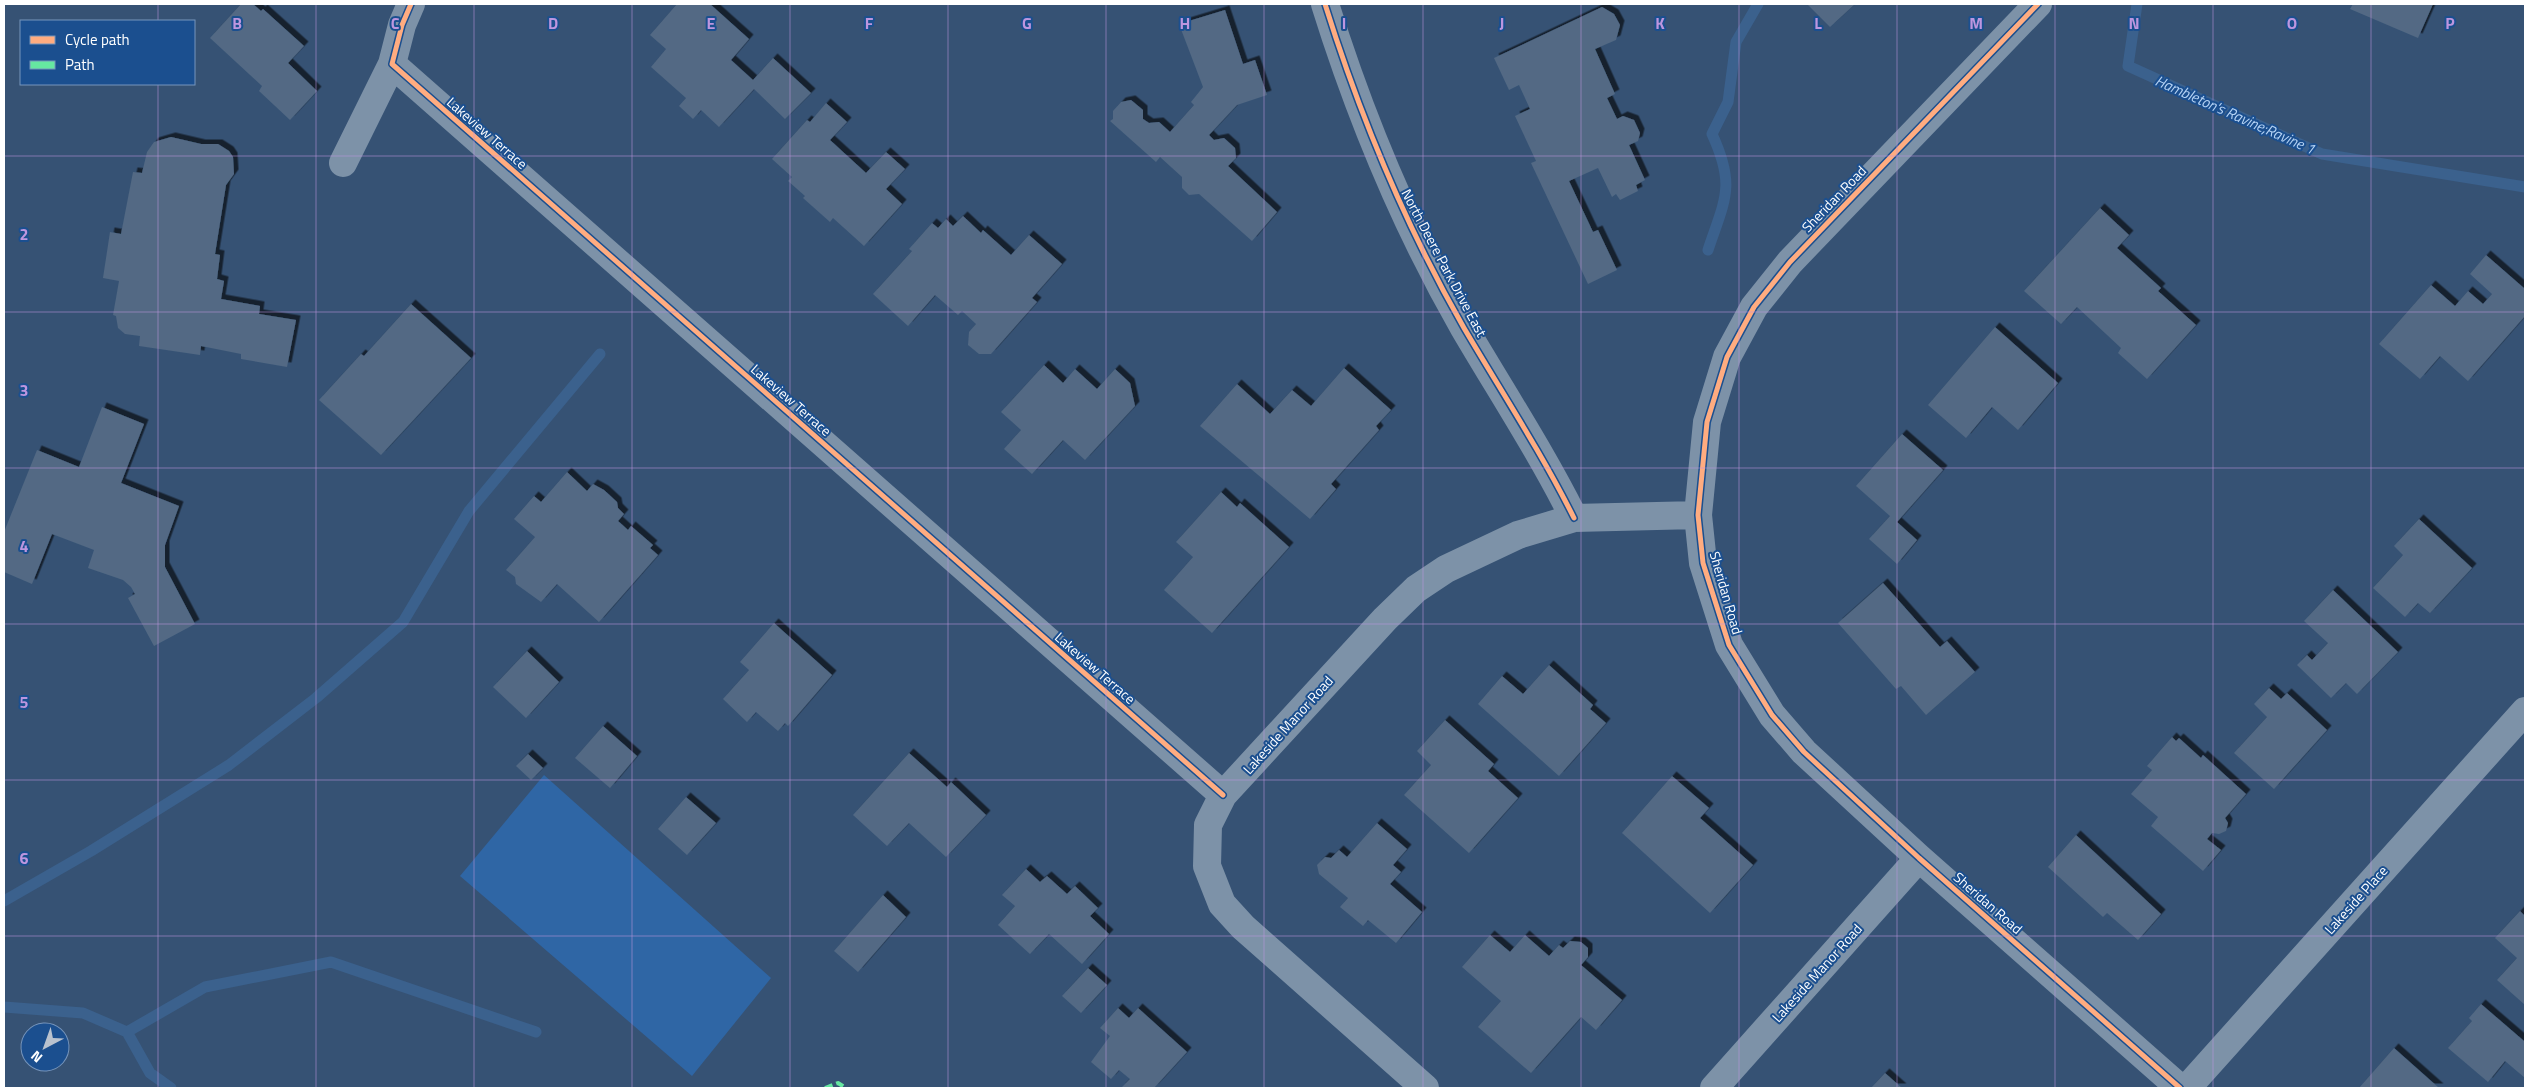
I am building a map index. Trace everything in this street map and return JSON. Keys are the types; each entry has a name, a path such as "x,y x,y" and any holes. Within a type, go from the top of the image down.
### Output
{"street":[{"path":"342,163 392,64 402,25 410,4"},
{"name":"North Deere Park Drive East","path":"1325,4 1348,77 1392,186 1463,326 1554,476 1574,518"},
{"name":"Sheridan Road","path":"2038,4 1790,262 1754,307 1727,357 1707,422 1698,514 1703,563 1729,645 1772,715 1804,752 1919,858 2180,1088"},
{"name":"Lakeview Terrace","path":"392,64 1223,795"},
{"name":"Lakeside Manor Road","path":"1425,1088 1243,927 1222,904 1207,866 1208,825 1223,795 1385,618 1416,589 1446,569 1518,534 1574,518 1698,514"},
{"name":"Lakeside Place","path":"2187,1088 2525,711"},
{"name":"Lakeside Manor Road","path":"1714,1088 1919,858"}],"shaded area":[{"path":"544,775 771,978 692,1076 460,876"}],"building":[{"path":"241,4 253,4 261,11 263,9 304,46 288,63 317,91 290,120 259,91 262,86 210,38"},
{"path":"677,4 710,4 749,39 731,60 753,80 773,58 811,93 785,119 754,89 719,127 701,110 693,119 679,106 686,98 651,67 666,49 650,35"},
{"path":"1807,4 1855,4 1830,27"},
{"path":"2353,4 2433,4 2418,38 2350,9"},
{"path":"1602,7 1614,14 1620,25 1616,40 1595,49 1615,94 1607,98 1617,119 1623,116 1634,120 1640,133 1638,141 1629,145 1645,180 1636,185 1638,191 1620,200 1616,194 1612,197 1598,168 1569,181 1593,232 1598,230 1617,270 1588,284 1531,163 1536,161 1515,116 1530,109 1519,85 1509,90 1494,58"},
{"path":"1225,10 1243,64 1255,60 1267,95 1237,105 1209,135 1214,140 1224,138 1235,148 1236,158 1228,166 1277,212 1252,241 1199,194 1189,195 1182,188 1182,177 1160,157 1156,162 1110,121 1113,119 1113,111 1121,102 1131,100 1143,110 1143,119 1149,123 1159,122 1170,132 1194,105 1191,102 1203,87 1179,24"},
{"path":"826,103 847,122 830,140 866,173 886,152 905,169 886,189 902,204 864,246 833,218 830,222 803,198 805,196 788,181 792,177 772,159 807,120 810,122"},
{"path":"171,137 201,144 218,144 229,151 233,157 234,174 226,185 215,254 220,255 217,279 224,281 221,299 260,306 259,314 296,320 287,367 241,359 241,354 201,346 200,355 139,346 140,336 125,334 118,328 116,316 113,315 119,281 103,278 110,232 121,234 133,172 142,173 147,152 154,142"},
{"path":"2100,208 2129,235 2117,248 2161,288 2158,291 2196,325 2147,379 2118,353 2121,348 2077,307 2061,324 2024,291"},
{"path":"963,216 981,233 983,230 1011,255 1029,235 1062,264 1032,298 1037,302 991,354 979,354 968,345 969,332 976,324 962,311 958,315 935,295 908,326 873,294 912,251 909,249 932,223 938,228 946,219 953,226"},
{"path":"2486,255 2525,289 2525,316 2468,381 2440,356 2420,379 2379,344 2431,285 2455,306 2468,291 2483,304 2492,294 2470,274"},
{"path":"411,304 471,358 381,455 319,400 361,354 364,356"},
{"path":"1995,327 2058,383 2018,430 1992,407 1966,438 1928,405"},
{"path":"1044,365 1063,383 1075,369 1097,389 1115,369 1130,383 1135,406 1085,460 1063,440 1032,474 1004,449 1021,430 1001,412"},
{"path":"1344,368 1391,410 1376,426 1379,430 1331,484 1336,489 1310,519 1200,426 1237,384 1270,414 1292,390 1311,406"},
{"path":"102,407 144,424 121,483 179,506 165,545 165,567 195,624 154,646 128,598 135,594 131,587 123,580 88,568 94,550 52,534 32,584 4,572 4,532 37,450 79,467"},
{"path":"1902,434 1943,470 1897,522 1917,540 1897,564 1869,539 1890,516 1856,486"},
{"path":"567,472 587,491 593,484 604,490 617,502 618,508 624,514 618,521 628,530 631,526 653,545 650,548 658,555 599,622 557,584 541,602 516,584 515,577 506,570 535,537 514,519 534,496 541,502"},
{"path":"1221,492 1237,507 1240,503 1289,547 1212,633 1164,590 1193,557 1176,542"},
{"path":"2419,519 2472,568 2430,613 2418,603 2405,617 2373,588 2403,555 2394,546"},
{"path":"1883,583 1940,647 1947,641 1975,672 1926,715 1901,686 1896,689 1838,623"},
{"path":"2333,590 2398,652 2357,694 2346,683 2331,698 2297,665 2307,655 2312,660 2328,643 2304,621"},
{"path":"774,623 832,675 788,726 785,723 778,731 756,712 747,722 723,699 749,670 740,662"},
{"path":"527,651 559,682 526,718 493,687"},
{"path":"1549,665 1593,705 1590,709 1606,723 1559,776 1478,704 1502,676 1523,694"},
{"path":"2269,688 2281,699 2287,693 2327,730 2274,789 2234,753 2267,717 2254,704"},
{"path":"1445,720 1494,764 1488,771 1518,798 1469,853 1404,795 1431,765 1417,751"},
{"path":"603,726 637,756 610,788 575,758"},
{"path":"2172,737 2176,741 2179,738 2201,758 2203,755 2246,794 2225,818 2228,823 2226,831 2219,834 2212,833 2207,839 2221,850 2203,871 2151,826 2158,817 2131,794 2152,770 2147,766"},
{"path":"909,753 947,787 951,782 986,815 946,857 909,823 887,846 853,815"},
{"path":"528,754 543,768 531,780 516,766"},
{"path":"1672,776 1709,808 1700,818 1753,865 1710,913 1622,833"},
{"path":"686,797 716,823 687,855 658,829"},
{"path":"1377,823 1407,849 1393,865 1401,872 1390,884 1422,912 1396,943 1368,920 1363,926 1340,907 1348,898 1319,874 1317,865 1325,857 1331,858 1339,850 1347,857"},
{"path":"2076,835 2161,914 2138,940 2107,913 2103,917 2048,867"},
{"path":"1026,869 1040,882 1047,876 1067,894 1075,886 1098,908 1090,916 1109,934 1082,964 1049,934 1030,954 998,925 1015,906 1002,895"},
{"path":"883,895 906,917 858,972 834,951"},
{"path":"2520,911 2525,916 2525,1005 2497,980 2517,958 2495,938"},
{"path":"1490,935 1510,952 1525,935 1549,956 1559,945 1563,948 1570,941 1581,942 1588,948 1588,957 1581,965 1622,1000 1596,1030 1581,1017 1531,1073 1478,1027 1501,1001 1462,967"},
{"path":"1088,968 1107,985 1081,1013 1062,996"},
{"path":"2481,1004 2524,1041 2525,1078 2505,1061 2488,1082 2448,1048 2472,1021 2469,1018"},
{"path":"1118,1008 1129,1018 1138,1008 1187,1052 1154,1088 1121,1088 1130,1079 1119,1070 1111,1079 1091,1062 1110,1036 1100,1028"},
{"path":"2394,1048 2439,1088 2359,1088"},
{"path":"1885,1073 1902,1088 1871,1088"}],"waterway":[{"name":"Hambleton's Ravine;Ravine 1","path":"1708,250 1723,205 1726,180 1724,167 1712,134 1728,102 1736,42 1758,4"},
{"name":"Hambleton's Ravine;Ravine 1","path":"2137,4 2128,66 2322,154 2525,187"},
{"path":"4,901 91,851 229,765 316,698 403,622 469,511 600,354"},
{"path":"127,1032 205,987 331,962 536,1032"},
{"path":"4,1007 83,1013 127,1032 150,1073 171,1088"}],"marked path":[{"path":"825,1088 838,1083 846,1088"}],"cycle path":[{"path":"411,4 402,25 392,64 1223,795"},
{"path":"1325,4 1369,129 1422,250 1464,328 1534,445 1574,518"},
{"path":"2038,4 1790,262 1754,307 1727,357 1707,422 1698,515 1703,563 1729,645 1772,715 1804,752 1919,858 2180,1088"}]}
